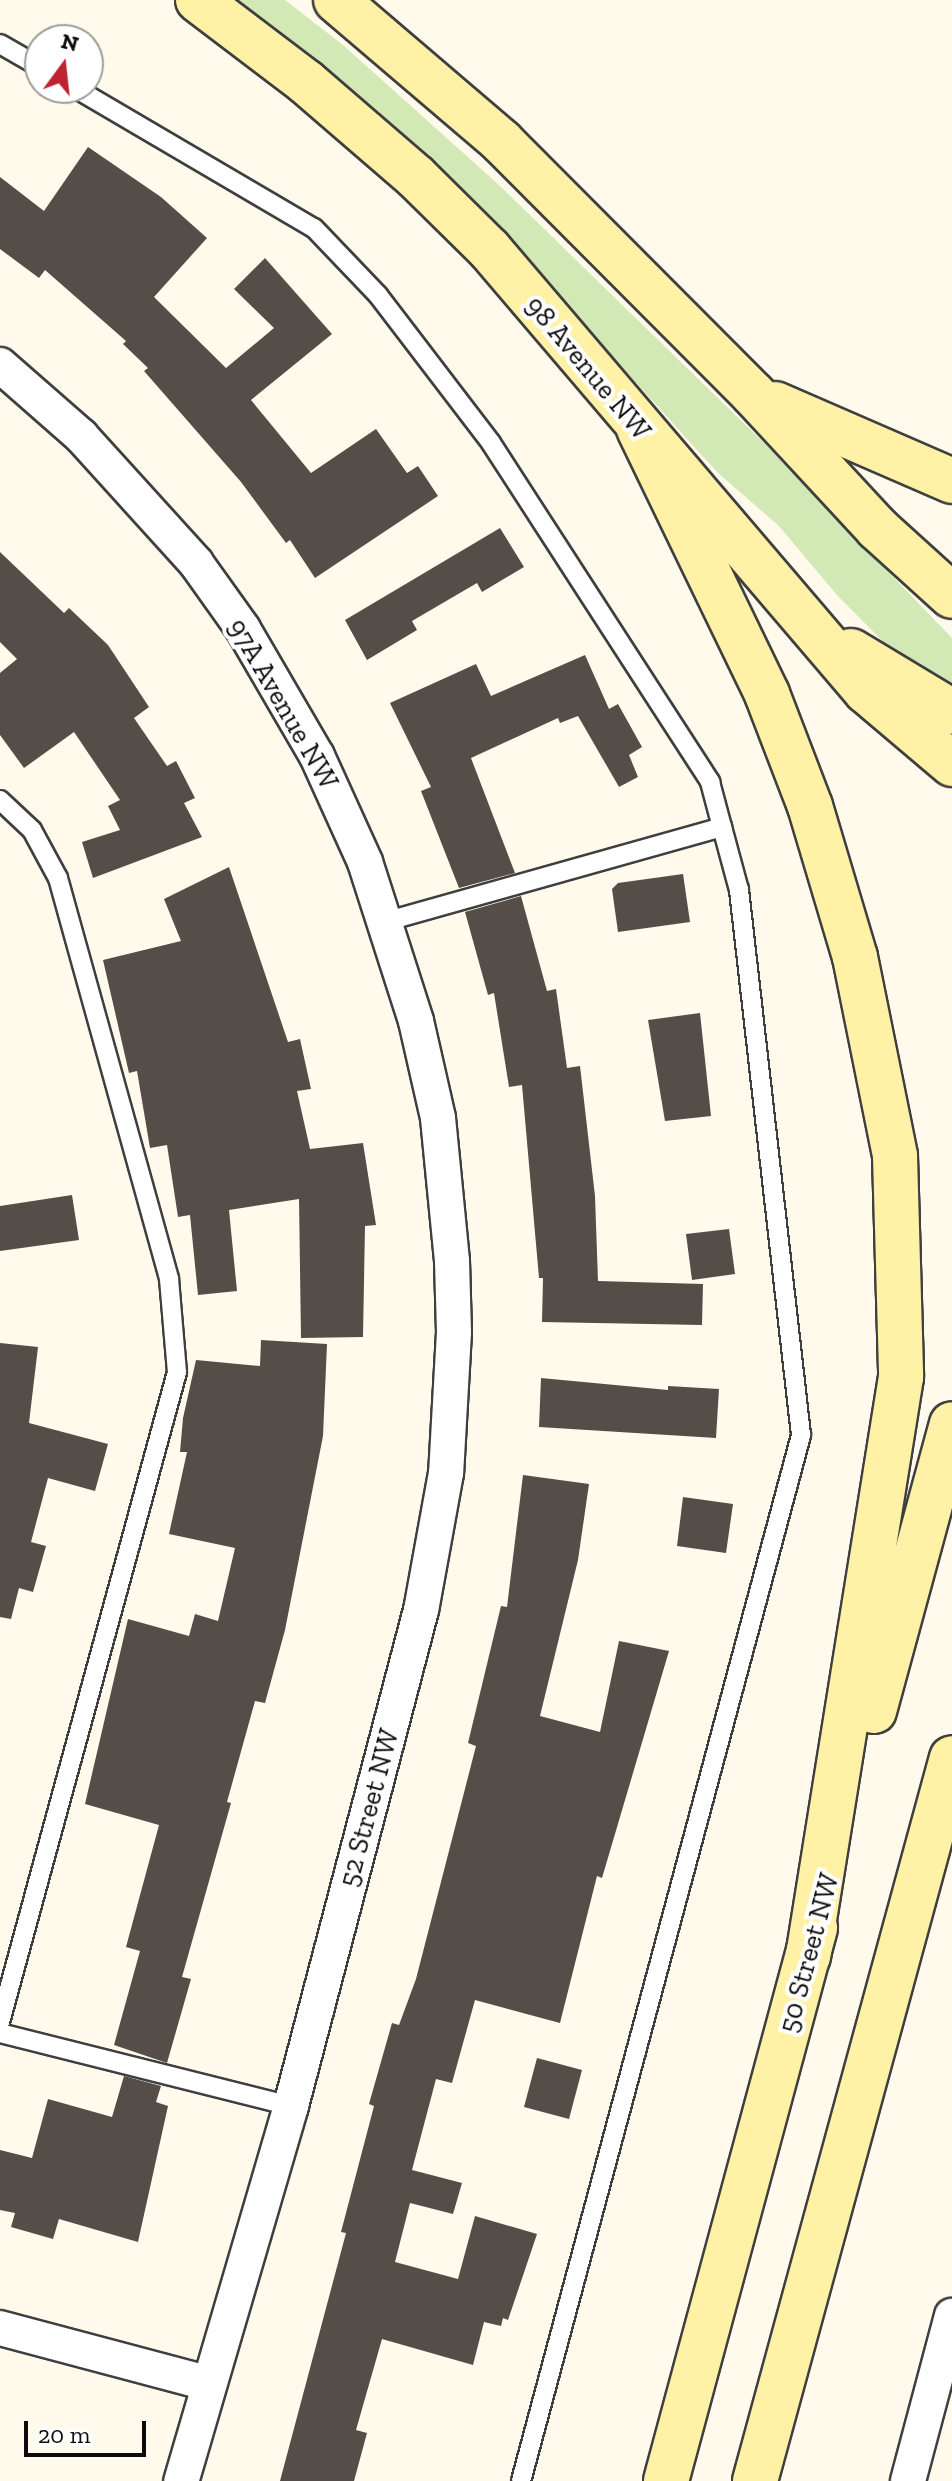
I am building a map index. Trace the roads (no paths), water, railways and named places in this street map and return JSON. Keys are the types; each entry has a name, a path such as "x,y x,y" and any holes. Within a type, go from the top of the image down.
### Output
{"main road":[{"name":"98 Avenue NW","path":"198,0 306,82 416,177 489,249 639,429 866,691 952,764"},
{"path":"336,0 502,142 753,394 877,528 952,596"},
{"path":"753,394 863,447 952,481"},
{"path":"639,429 767,694 810,806 855,957 895,1156 901,1377 808,1957"},
{"path":"805,623 952,712"},
{"name":"50 Street NW","path":"666,2481 952,1424"},
{"path":"755,2481 952,1758"}],"street":[{"name":"97A Avenue NW","path":"0,365 81,436 150,508 243,629 336,796 387,921 438,1118"},
{"name":"52 Street NW","path":"181,2481 207,2383 226,2339 291,2106 421,1610 446,1473 454,1332 438,1118"},
{"path":"908,2481 946,2359 952,2316"},
{"path":"0,2328 207,2383"}],"lane":[{"path":"0,44 24,58"},
{"path":"102,104 314,228 378,295 491,443 679,728 710,782 739,890 801,1435 521,2481"},
{"path":"0,800 32,830 58,878 169,1279 177,1372 0,2022"},
{"path":"387,921 722,827"},
{"path":"0,2033 291,2106"}]}
